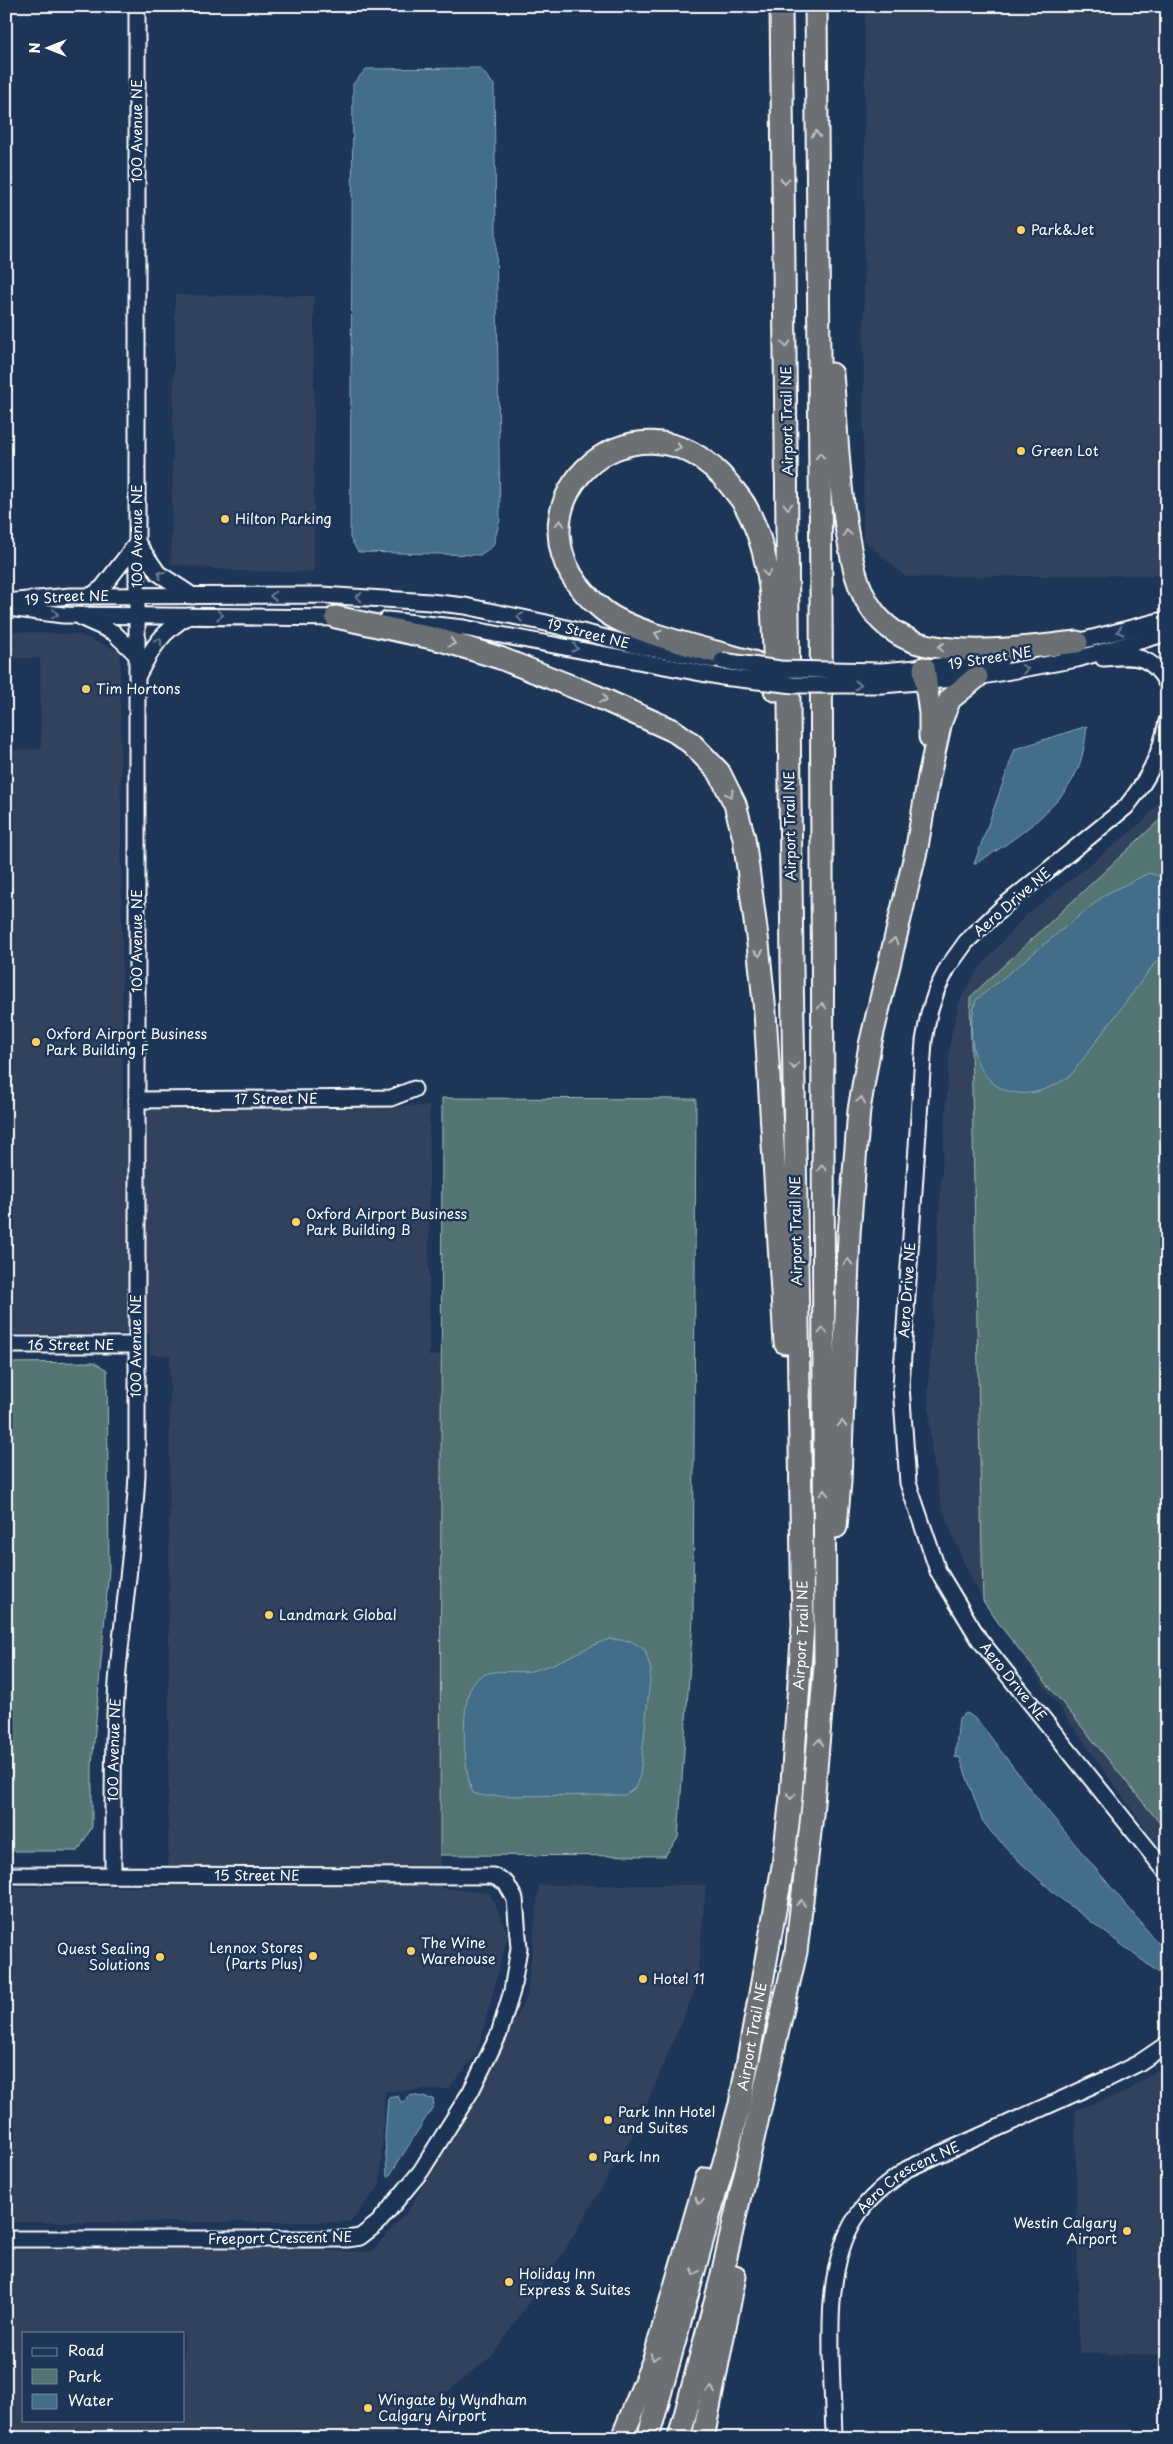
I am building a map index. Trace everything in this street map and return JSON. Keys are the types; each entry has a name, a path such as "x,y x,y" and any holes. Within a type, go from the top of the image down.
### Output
{"highway":[{"path":"768,6 784,133"},
{"name":"Airport Trail NE","path":"648,2438 740,2104 783,1866 803,1625 792,965 784,133 781,6"},
{"name":"Airport Trail NE","path":"679,2438 720,2283 796,1952 812,1815 825,1665 821,592 816,6"},
{"path":"817,235 833,383 838,467 844,515 856,574 862,592 872,611 884,624 895,632 917,642 938,647 1077,650"},
{"path":"768,667 722,657 631,625 605,612 577,586 568,569 560,542 559,522 562,506 569,490 584,470 600,456 616,448 650,442 690,451 718,471 733,489 747,508 757,532 765,560 772,608 780,858 792,965"},
{"path":"336,617 410,632 500,658 638,713 674,731 706,756 719,772 735,804 744,838 765,1012 803,1625"},
{"path":"925,675 930,713 929,776"},
{"path":"825,1665 840,1482 849,1234 859,1110 870,1045 917,847 941,721 950,699 977,677"},
{"path":"622,2438 654,2359 736,2074 783,1866"},
{"path":"703,2438 773,2094 796,1952"}],"street":[{"name":"100 Avenue NE","path":"113,1875 114,1737 118,1671 134,1540 137,1474 137,6"},
{"path":"91,596 102,588 137,543 158,573 193,596"},
{"name":"19 Street NE","path":"6,602 91,596 322,595 439,603 542,622 638,646 722,657"},
{"name":"19 Street NE","path":"6,608 76,615 336,617 464,628 722,677 794,685 925,675 977,677 1077,650 1165,630"},
{"path":"76,615 113,632 137,655"},
{"path":"138,676 147,658 170,626 191,615"},
{"path":"1077,650 1140,658 1158,667 1167,684"},
{"name":"19 Street NE","path":"925,675 1023,654 1077,650"},
{"name":"19 Street NE","path":"768,667 882,678"},
{"name":"Aero Drive NE","path":"1167,721 1159,756 1139,791 1126,807 982,925 960,950 937,989 929,1013 924,1041 901,1386 908,1483 938,1571 979,1638 1167,1872"},
{"name":"17 Street NE","path":"137,1100 391,1098 414,1089"},
{"name":"16 Street NE","path":"6,1345 136,1345"},
{"name":"15 Street NE","path":"6,1875 485,1875 493,1876 506,1883"},
{"name":"Freeport Crescent NE","path":"6,2239 347,2239 360,2237 378,2223 422,2171 471,2091 500,2034 512,1991 518,1948 515,1899 506,1883"},
{"name":"Aero Crescent NE","path":"834,2438 833,2281 842,2245 857,2216 879,2190 907,2169 1109,2078 1140,2062 1167,2044"}],"shaded area":[{"path":"865,6 1167,6 1167,575 906,577 863,540"},
{"path":"175,295 314,296 314,572 235,571 171,564"},
{"path":"6,631 80,635 120,651 123,1108 429,1106 429,1356 441,1355 441,1888 490,1893 508,1934 477,2054 448,2089 385,2091 380,2185 350,2222 6,2222 6,1887 168,1887 170,1355 150,1355 150,1334 6,1334 6,750 41,749 40,658 6,658"},
{"path":"1167,790 1167,1859 982,1599 964,1563 942,1508 931,1448 928,1393 950,1040 960,1000 977,971 1023,918 1145,820"},
{"path":"539,1885 706,1885 697,1985 636,2130 565,2250 492,2356 389,2438 6,2438 6,2250 265,2249 371,2252 410,2208 527,1997"},
{"path":"1167,2063 1167,2355 1079,2353 1075,2110 1125,2093"},
{"path":"1080,2434 1080,2438 849,2438 849,2436"}],"green space":[{"path":"1167,813 1167,1832 1005,1632 983,1601 970,997"},
{"path":"442,1098 696,1099 693,1619 678,1838 665,1856 440,1855"},
{"path":"94,1362 107,1370 109,1569 92,1765 92,1827 78,1851 6,1851 6,1363"}],"water":[{"path":"480,68 494,85 500,520 493,546 480,555 358,552 350,538 353,84 366,69"},
{"path":"1087,726 1080,763 1068,788 1031,826 1001,848 974,864 1015,749"},
{"path":"1149,873 1166,878 1163,887 1167,897 1167,947 1071,1075 1047,1088 1026,1093 1007,1091 991,1081 980,1067 973,1048 972,1025 976,1000 1106,894"},
{"path":"609,1639 631,1641 645,1650 651,1670 640,1775 635,1788 625,1795 484,1796 473,1793 467,1769 464,1735 467,1702 475,1681 481,1676 494,1672 524,1672 541,1668"},
{"path":"966,1713 981,1725 1079,1849 1156,1941 1167,1949 1167,1979 1060,1898 1022,1864 991,1832 982,1820 960,1758 955,1757 959,1718"},
{"path":"398,2096 402,2104 408,2096 433,2099 434,2105 387,2177 385,2137 388,2098"}],"place":[{"name":"Park&Jet","path":"1021,230"},
{"name":"Green Lot","path":"1021,451"},
{"name":"Hilton Parking","path":"225,519"},
{"name":"Tim Hortons","path":"86,689"},
{"name":"Oxford Airport Business Park Building F","path":"36,1042"},
{"name":"Oxford Airport Business Park Building B","path":"296,1222"},
{"name":"Landmark Global","path":"269,1615"},
{"name":"The Wine Warehouse","path":"411,1951"},
{"name":"Lennox Stores (Parts Plus)","path":"313,1956"},
{"name":"Quest Sealing Solutions","path":"160,1957"},
{"name":"Hotel 11","path":"643,1979"},
{"name":"Park Inn Hotel and Suites","path":"608,2120"},
{"name":"Park Inn","path":"593,2157"},
{"name":"Westin Calgary Airport","path":"1127,2231"},
{"name":"Holiday Inn Express & Suites","path":"509,2282"},
{"name":"Wingate by Wyndham Calgary Airport","path":"368,2408"}]}
